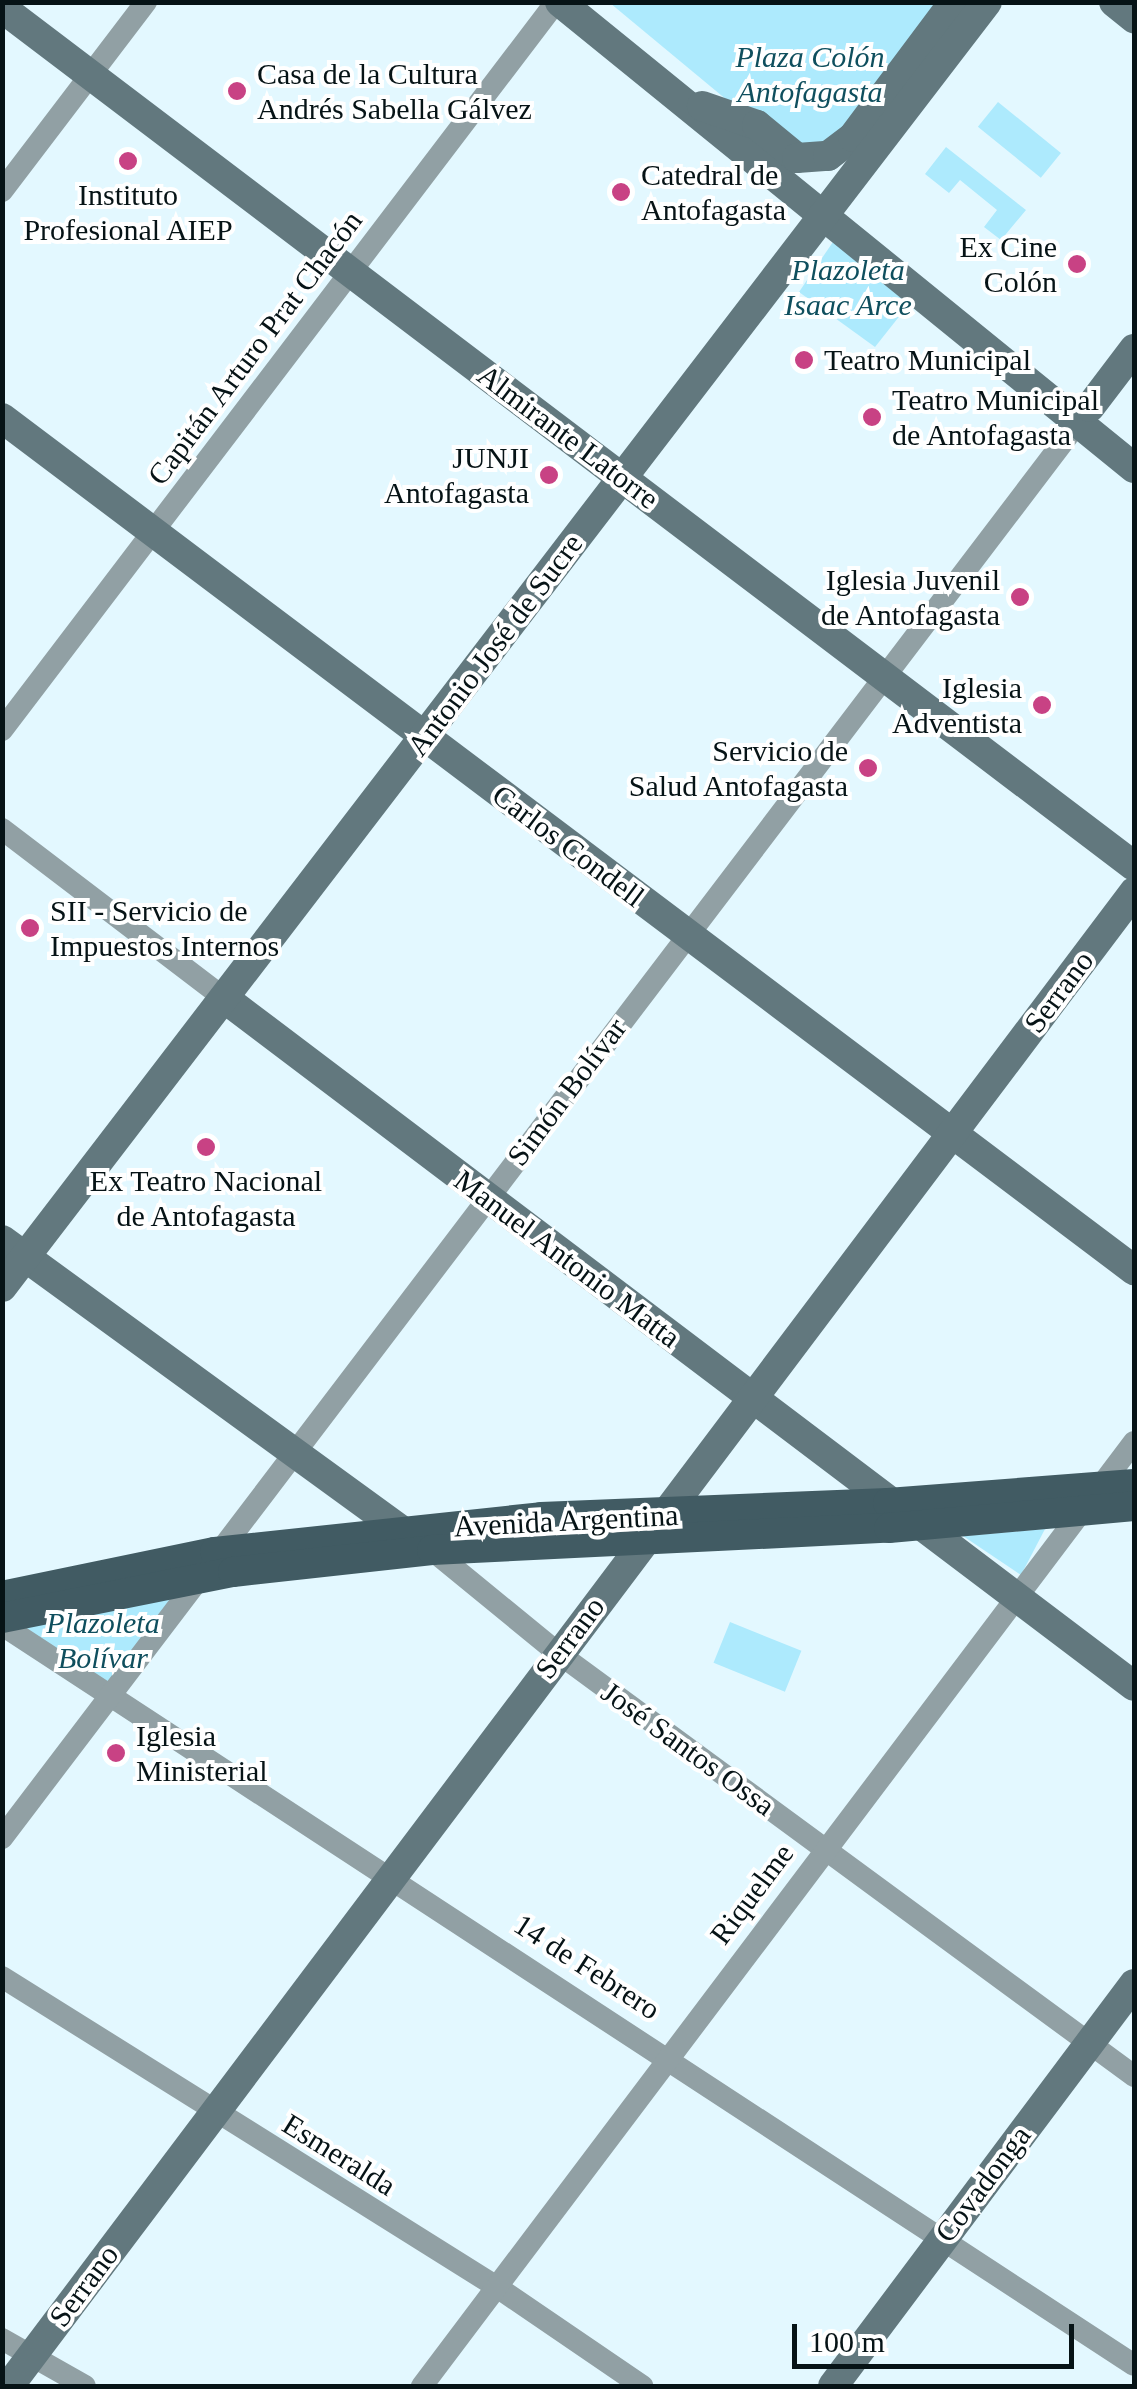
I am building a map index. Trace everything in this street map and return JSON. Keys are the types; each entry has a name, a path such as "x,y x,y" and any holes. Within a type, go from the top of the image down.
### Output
{"main road":[{"name":"Avenida Argentina","path":"2,1596 215,1552 542,1517 654,1527 919,1526 1093,1497 1134,1484"},
{"name":"Avenida Argentina","path":"2,1621 194,1580 432,1550 888,1503 1093,1497 1134,1506"}],"street":[{"path":"2,191 146,2"},
{"path":"558,2 680,98 832,205 1084,415 1134,468"},
{"name":"Capitán Arturo Prat Chacón","path":"2,730 10,711 153,532 558,2"},
{"path":"680,98 757,125 797,158 818,160 853,137 954,2"},
{"name":"Antonio José de Sucre","path":"2,1287 14,1248 224,998 987,2"},
{"path":"1114,2 1134,18"},
{"name":"Almirante Latorre","path":"2,8 1134,866"},
{"name":"Simón Bolívar","path":"2,1838 109,1691 887,678 1134,349"},
{"path":"1084,415 1134,442"},
{"name":"Carlos Condell","path":"2,418 1134,1270"},
{"name":"Manuel Antonio Matta","path":"2,829 1134,1686"},
{"name":"Serrano","path":"9,2386 390,1873 1134,892"},
{"name":"José Santos Ossa","path":"14,1248 402,1533 432,1550 558,1653 1134,2076"},
{"name":"Riquelme","path":"422,2386 824,1848 1134,1442"},
{"name":"14 de Febrero","path":"2,1621 1134,2365"},
{"name":"Esmeralda","path":"2,1978 497,2287 642,2386"},
{"name":"Covadonga","path":"834,2386 1134,1984"},
{"path":"2,2340 85,2386"}],"green space":[{"name":"Plaza Colón Antofagasta","path":"610,3 954,3 818,160 757,125"},
{"path":"998,102 1061,153 1041,178 978,127"},
{"path":"946,147 1026,210 1001,240 984,227 997,210 960,180 949,193 925,174"},
{"name":"Plazoleta Isaac Arce","path":"837,236 913,299 875,347 799,292"},
{"path":"1045,1529 1021,1575 963,1536"},
{"name":"Plazoleta Bolívar","path":"194,1580 109,1691 3,1625"},
{"path":"730,1622 801,1651 785,1692 714,1663"}],"place":[{"name":"Casa de la Cultura Andrés Sabella Gálvez","path":"237,91"},
{"name":"Instituto Profesional AIEP","path":"128,161"},
{"name":"Catedral de Antofagasta","path":"621,192"},
{"name":"Ex Cine Colón","path":"1077,264"},
{"name":"Teatro Municipal","path":"804,360"},
{"name":"Teatro Municipal de Antofagasta","path":"872,417"},
{"name":"JUNJI Antofagasta","path":"549,475"},
{"name":"Iglesia Juvenil de Antofagasta","path":"1020,597"},
{"name":"Iglesia Adventista","path":"1042,705"},
{"name":"Servicio de Salud Antofagasta","path":"868,768"},
{"name":"SII - Servicio de Impuestos Internos","path":"30,928"},
{"name":"Ex Teatro Nacional de Antofagasta","path":"206,1147"},
{"name":"Iglesia Ministerial","path":"116,1753"}]}
